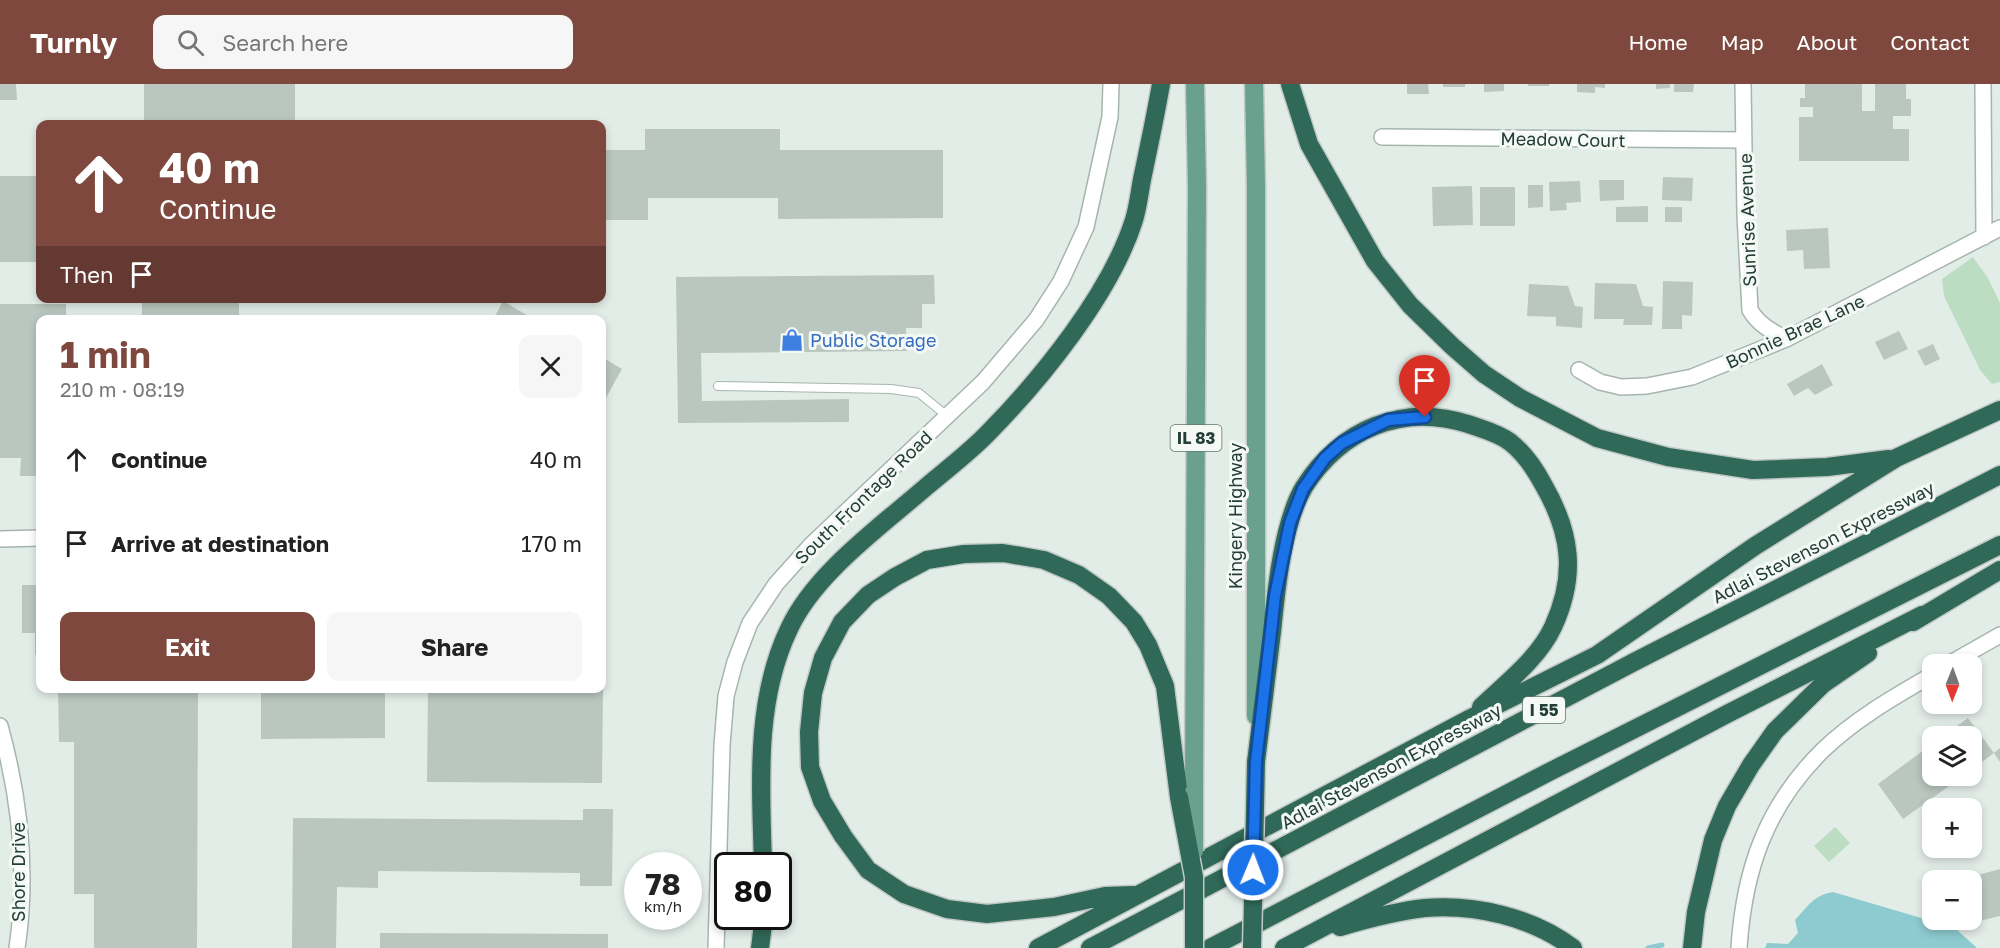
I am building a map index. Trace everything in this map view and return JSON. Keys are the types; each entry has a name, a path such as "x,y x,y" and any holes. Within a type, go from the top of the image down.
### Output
{"highway":[{"path":"763,852 761,761 765,712 774,669 789,628 814,591 841,561 988,433 1055,357 1083,317 1114,268 1134,220 1161,84"},
{"path":"1290,84 1309,144 1375,261 1410,305 1452,346 1484,374 1520,398 1597,438 1668,457 1753,470 1827,467 1896,458"},
{"path":"1038,948 1469,719 1597,655 1755,546 1896,458 2000,410"},
{"path":"1256,762 1275,596 1290,523 1303,489 1325,458 1342,443 1388,420 1425,417 1460,422 1486,430 1509,442 1533,466 1561,518 1568,547 1568,574 1553,627 1533,657 1469,719"},
{"name":"Adlai Stevenson Expressway","path":"1090,948 1636,661 2000,475"},
{"path":"1210,948 1551,771 2000,545"},
{"path":"1141,894 1105,896 1054,907 987,914 947,909 904,894 868,870 843,837 822,801 810,767 809,732 812,703 823,658 842,622 868,595 927,560 964,554 1003,553 1044,560 1079,575 1109,596 1134,622 1148,645 1165,687 1186,795 1194,877 1194,948"},
{"path":"1284,948 1727,714 1922,615 2000,570"},
{"path":"1692,948 1696,912 1713,840 1727,806 1775,731 1823,684 1922,615"},
{"name":"Kingery Highway","path":"1252,948 1256,762"},
{"path":"1304,938 1361,921 1425,908 1466,909 1501,914 1536,927 1573,948"},
{"path":"1252,914 1259,948"},
{"path":"760,948 762,930"}],"main road":[{"name":"IL 83","path":"1186,795 1197,199 1195,84"},
{"name":"Kingery Highway","path":"1254,84 1256,762"}],"street":[{"name":"South Frontage Road","path":"716,948 722,745 726,696 735,662 750,623 776,584 811,545 983,382 1036,320 1061,281 1086,227 1110,117 1111,84"},
{"name":"Sunrise Avenue","path":"1743,84 1750,310 1755,320 1786,339"},
{"path":"1983,84 1984,237"},
{"name":"Meadow Court","path":"1382,137 1744,141"},
{"name":"Bonnie Brae Lane","path":"1579,370 1600,382 1621,387 1647,386 1692,377 1729,364 1786,339 2000,228"},
{"path":"0,539 36,538"},
{"path":"1967,654 2000,635"},
{"path":"1739,948 1743,905 1756,851 1769,823 1796,782 1822,751 1849,728 1879,706 1922,681"},
{"name":"Shore Drive","path":"0,726 14,783 19,818 21,897 16,948"}],"lane":[{"path":"718,386 891,389 919,393 947,416"}],"green space":[{"path":"1973,257 1988,278 2000,303 2000,382 1992,384 1980,370 1944,296 1942,279"},
{"path":"1835,827 1850,843 1829,862 1814,846"}],"water":[{"path":"1833,892 1922,918 1922,930 1957,930 1977,948 1765,948 1767,943 1788,944 1798,933 1795,920 1816,898"}],"building":[{"path":"0,84 16,84 17,100 0,100"},
{"path":"144,84 295,84 295,120 144,120"},
{"path":"1407,84 1428,84 1429,94 1407,94"},
{"path":"1443,84 1465,84 1465,87 1443,87"},
{"path":"1484,84 1504,84 1504,91 1484,92"},
{"path":"1528,84 1549,84 1549,86 1528,86"},
{"path":"1577,84 1605,84 1605,88 1595,87 1595,93 1577,92"},
{"path":"1656,84 1670,84 1670,88 1656,89"},
{"path":"1674,84 1694,84 1693,92 1674,92"},
{"path":"1805,84 1862,84 1862,111 1875,111 1875,84 1906,84 1906,99 1911,99 1911,116 1893,116 1893,129 1909,129 1909,161 1799,161 1799,117 1813,117 1813,107 1800,107 1800,98 1805,98"},
{"path":"645,129 780,129 780,150 943,150 943,218 778,219 778,198 648,198 648,220 606,220 606,150 645,150"},
{"path":"0,176 36,176 36,262 0,262"},
{"path":"1663,177 1693,178 1692,201 1662,200"},
{"path":"1599,180 1624,180 1624,200 1600,201"},
{"path":"1580,181 1581,202 1566,203 1567,210 1550,211 1549,182"},
{"path":"1528,185 1543,185 1543,207 1528,208"},
{"path":"1472,186 1473,225 1433,226 1432,187"},
{"path":"1480,187 1515,187 1515,226 1480,226"},
{"path":"1648,206 1648,222 1616,222 1616,207"},
{"path":"1665,207 1682,207 1682,222 1665,222"},
{"path":"1828,228 1830,268 1804,269 1803,250 1787,251 1786,230"},
{"name":"Public Storage","path":"934,275 935,304 922,304 922,328 906,328 907,351 701,353 702,401 849,399 849,422 678,423 676,277"},
{"path":"1663,281 1693,282 1692,316 1682,315 1682,329 1662,329"},
{"path":"1595,283 1636,284 1643,306 1653,307 1652,325 1623,325 1624,319 1594,319"},
{"path":"1529,284 1568,286 1575,306 1583,307 1582,328 1556,326 1556,317 1527,316"},
{"path":"142,303 239,303 239,315 142,315"},
{"path":"502,303 506,303 527,315 496,315"},
{"path":"0,304 66,304 66,315 36,315 36,476 20,476 21,458 0,458"},
{"path":"1899,331 1908,349 1884,360 1875,342"},
{"path":"1933,344 1940,359 1925,366 1917,351"},
{"path":"606,359 622,369 606,398"},
{"path":"1822,364 1833,385 1815,395 1808,388 1794,396 1787,384"},
{"path":"22,585 36,585 36,655 35,633 22,633"},
{"path":"58,693 198,693 197,948 94,948 94,894 74,894 74,742 59,742"},
{"path":"261,693 385,693 385,738 261,739"},
{"path":"428,693 603,693 602,783 427,782"},
{"path":"1968,718 1974,726 1957,726"},
{"path":"1982,737 1994,753 1982,762"},
{"path":"2000,748 2000,762 1994,753"},
{"path":"1922,751 1922,786 1949,786 1932,798 1922,798 1922,805 1903,819 1878,784"},
{"path":"583,809 613,809 612,886 580,886 580,873 378,871 378,888 337,887 336,948 292,948 293,818 583,820"},
{"path":"2000,869 2000,916 1982,920 1982,874"},
{"path":"380,933 608,934 608,948 380,948"}],"waterway":[{"path":"1648,948 1662,945"}],"place":[{"name":"Public Storage","path":"792,340"}],"route":[{"path":"1253,870 1256,762 1275,596 1290,523 1303,489 1325,458 1342,443 1388,420 1425,417"}]}
